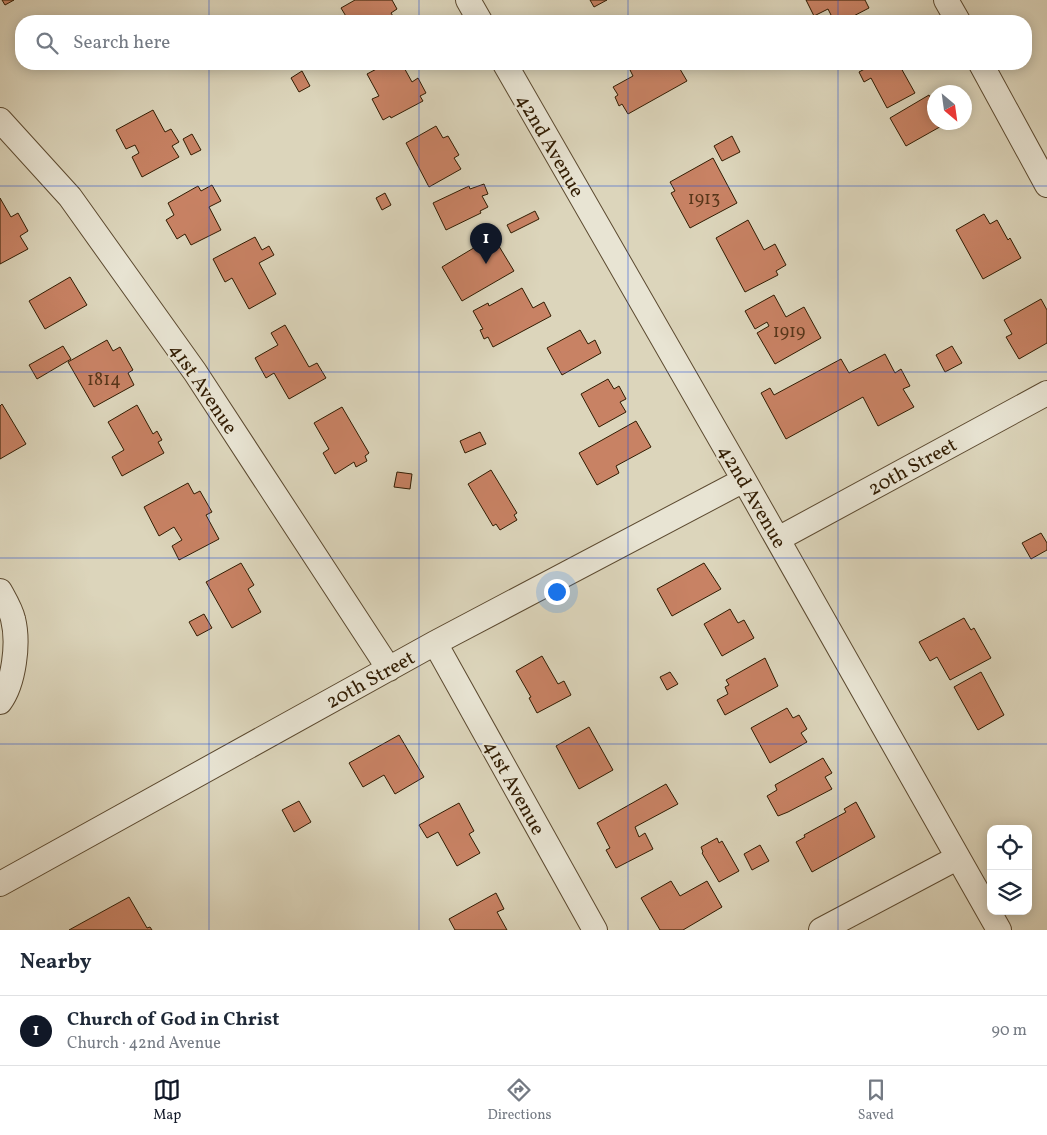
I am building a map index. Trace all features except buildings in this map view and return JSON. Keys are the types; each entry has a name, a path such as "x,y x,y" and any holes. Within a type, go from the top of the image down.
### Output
{"street":[{"path":"468,0 477,15"},
{"path":"946,0 955,15"},
{"name":"42nd Avenue","path":"508,70 999,930"},
{"path":"984,70 1047,185"},
{"name":"41st Avenue","path":"0,120 70,198 195,372 389,669"},
{"name":"20th Street","path":"778,540 1047,393"},
{"name":"20th Street","path":"0,884 435,643 744,480"},
{"path":"0,591 13,618 16,633 13,672 4,697 0,702"},
{"name":"41st Avenue","path":"435,643 595,930"},
{"path":"821,930 957,858"}],"place":[{"name":"Church of God in Christ","path":"486,264"}]}
